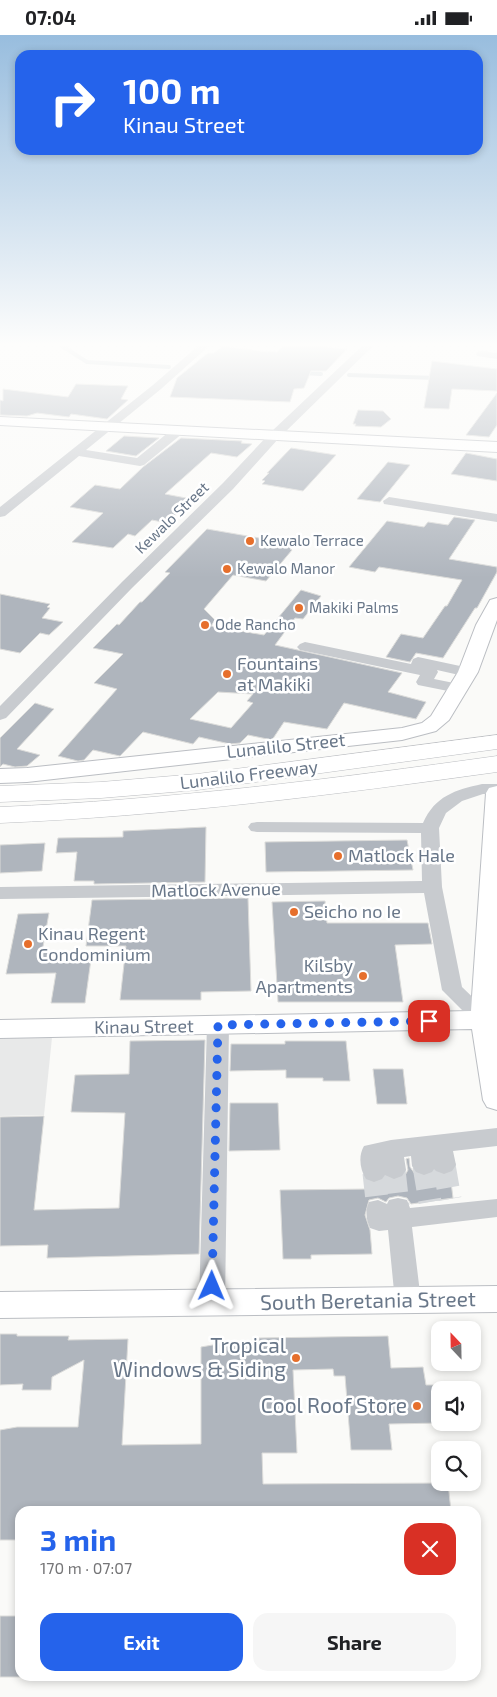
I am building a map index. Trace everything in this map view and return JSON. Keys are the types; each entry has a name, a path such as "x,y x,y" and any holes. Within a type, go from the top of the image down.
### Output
{"highway":[{"name":"Lunalilo Freeway","path":"0,794 101,790 188,783 497,742"},
{"path":"27,775 75,774 342,752 398,755"},
{"name":"Lunalilo Freeway","path":"0,815 130,808 216,800 497,763"},
{"path":"0,831 94,828 240,811 455,769"}],"main road":[{"path":"56,424 497,447"},
{"name":"Lunalilo Street","path":"0,776 27,775 416,732 435,724 448,707 463,680 485,625 497,604"},
{"path":"497,793 486,985 491,1020 497,1100"},
{"name":"Kinau Street","path":"0,1029 491,1020"},
{"name":"South Beretania Street","path":"0,1305 497,1299"}],"street":[{"path":"0,513 112,424"},
{"name":"Kewalo Street","path":"0,715 126,585 235,479 286,424"},
{"path":"76,452 140,462 179,430"},
{"path":"390,501 497,518"},
{"path":"326,644 463,680"},
{"path":"305,647 430,672 424,682 463,680"},
{"path":"491,1020 452,990 432,887 430,828 438,810 456,797 482,789 497,789"},
{"path":"257,827 430,828"},
{"name":"Matlock Avenue","path":"0,893 432,887"},
{"path":"212,1303 218,1025"},
{"path":"386,1164 432,1155 497,1137"},
{"path":"408,1301 392,1211 441,1207 497,1209"}],"shaded area":[{"path":"53,1028 44,1115 0,1116 0,1029"}],"building":[{"path":"353,424 385,424 381,427 355,426 356,424"},
{"path":"474,424 497,424 489,437 466,435"},
{"path":"124,436 159,438 136,456 106,451"},
{"path":"181,438 242,441 241,443 252,444 237,457 211,453 165,494 186,498 184,500 190,501 167,523 152,520 135,536 128,534 113,548 72,542 103,513 70,507 95,485 120,489 143,467"},
{"path":"291,448 336,455 303,491 262,484 265,481 262,480 269,473 267,473"},
{"path":"466,453 497,459 497,481 451,474"},
{"path":"388,462 410,465 380,502 357,499"},
{"path":"454,517 475,520 449,559 497,567 497,572 477,608 475,608 443,658 416,653 410,662 386,657 401,634 423,638 445,606 447,606 462,580 379,567 375,572 349,567 387,521 424,527 428,522 448,525"},
{"path":"207,529 294,544 290,549 292,550 266,581 233,575 204,609 215,620 211,626 264,635 301,590 321,596 303,619 295,618 275,645 402,673 388,692 426,702 416,719 344,703 327,729 284,722 272,740 248,735 240,743 230,744 199,737 193,744 143,732 120,756 93,750 84,760 78,761 58,756 117,689 94,683 123,654 93,648 117,624 119,625 170,573 165,572","holes":["218,692 253,694 247,701 253,703 231,728 190,719"]},
{"path":"0,594 50,604 47,607 50,608 42,618 63,622 49,635 40,633 20,653 0,649"},
{"path":"35,703 54,709 17,749 40,755 27,766 15,767 3,764 0,767 0,738"},
{"path":"206,827 205,882 94,884 94,881 74,881 77,852 56,853 58,838 123,837 123,831"},
{"name":"Matlock Hale","path":"407,840 413,870 266,872 265,842"},
{"path":"45,843 42,871 0,873 0,845"},
{"path":"248,898 251,991 201,992 201,1000 120,1000 126,946 86,946 92,900"},
{"path":"325,901 327,923 428,923 432,944 395,945 403,1002 278,1002 272,902"},
{"path":"49,913 42,952 92,952 85,1003 51,1003 56,973 6,974 18,914"},
{"path":"205,1040 199,1254 47,1258 48,1245 0,1246 0,1117 44,1116 34,1210 119,1208 125,1113 71,1112 75,1075 129,1074 130,1041"},
{"path":"285,1041 346,1041 350,1081 323,1081 323,1078 286,1078 286,1070 230,1071 231,1044 285,1044"},
{"path":"373,1069 403,1069 407,1104 377,1104"},
{"path":"230,1103 278,1103 280,1150 229,1151"},
{"path":"409,1158 410,1167 415,1174 423,1177 434,1172 443,1176 450,1174 453,1198 411,1204 407,1198 398,1196 389,1198 386,1202 378,1198 369,1200 365,1215 370,1230 372,1254 311,1255 311,1259 283,1259 280,1190 371,1189 370,1183 375,1184 386,1177 395,1181 404,1177 408,1170 406,1159"},
{"path":"0,1334 17,1334 17,1336 69,1336 68,1340 128,1339 122,1445 201,1444 201,1347 230,1342 259,1346 259,1338 388,1336 391,1368 423,1367 426,1385 431,1385 431,1423 389,1424 392,1450 351,1450 345,1376 334,1376 333,1369 293,1370 297,1453 262,1453 263,1484 431,1483 431,1491 449,1491 450,1506 15,1506 15,1540 0,1540 0,1430 17,1427 78,1427 84,1360 52,1377 51,1390 22,1390 23,1384 0,1385"},
{"path":"0,1616 15,1616 15,1677 0,1677"}],"tunnel":[{"path":"444,1165 450,1199"},
{"path":"424,1166 430,1202"},
{"path":"394,1170 398,1206"},
{"path":"374,1173 378,1209"}],"place":[{"name":"Kewalo Terrace","path":"250,541"},
{"name":"Kewalo Manor","path":"227,569"},
{"name":"Makiki Palms","path":"299,608"},
{"name":"Ode Rancho","path":"205,625"},
{"name":"Fountains at Makiki","path":"227,674"},
{"name":"Matlock Hale","path":"338,856"},
{"name":"Seicho no Ie","path":"294,912"},
{"name":"Kinau Regent Condominium","path":"28,944"},
{"name":"Kilsby Apartments","path":"363,976"},
{"name":"Tropical Windows & Siding","path":"296,1358"},
{"name":"Cool Roof Store","path":"417,1406"}],"route":[{"path":"212,1286 218,1025 429,1021"}]}
